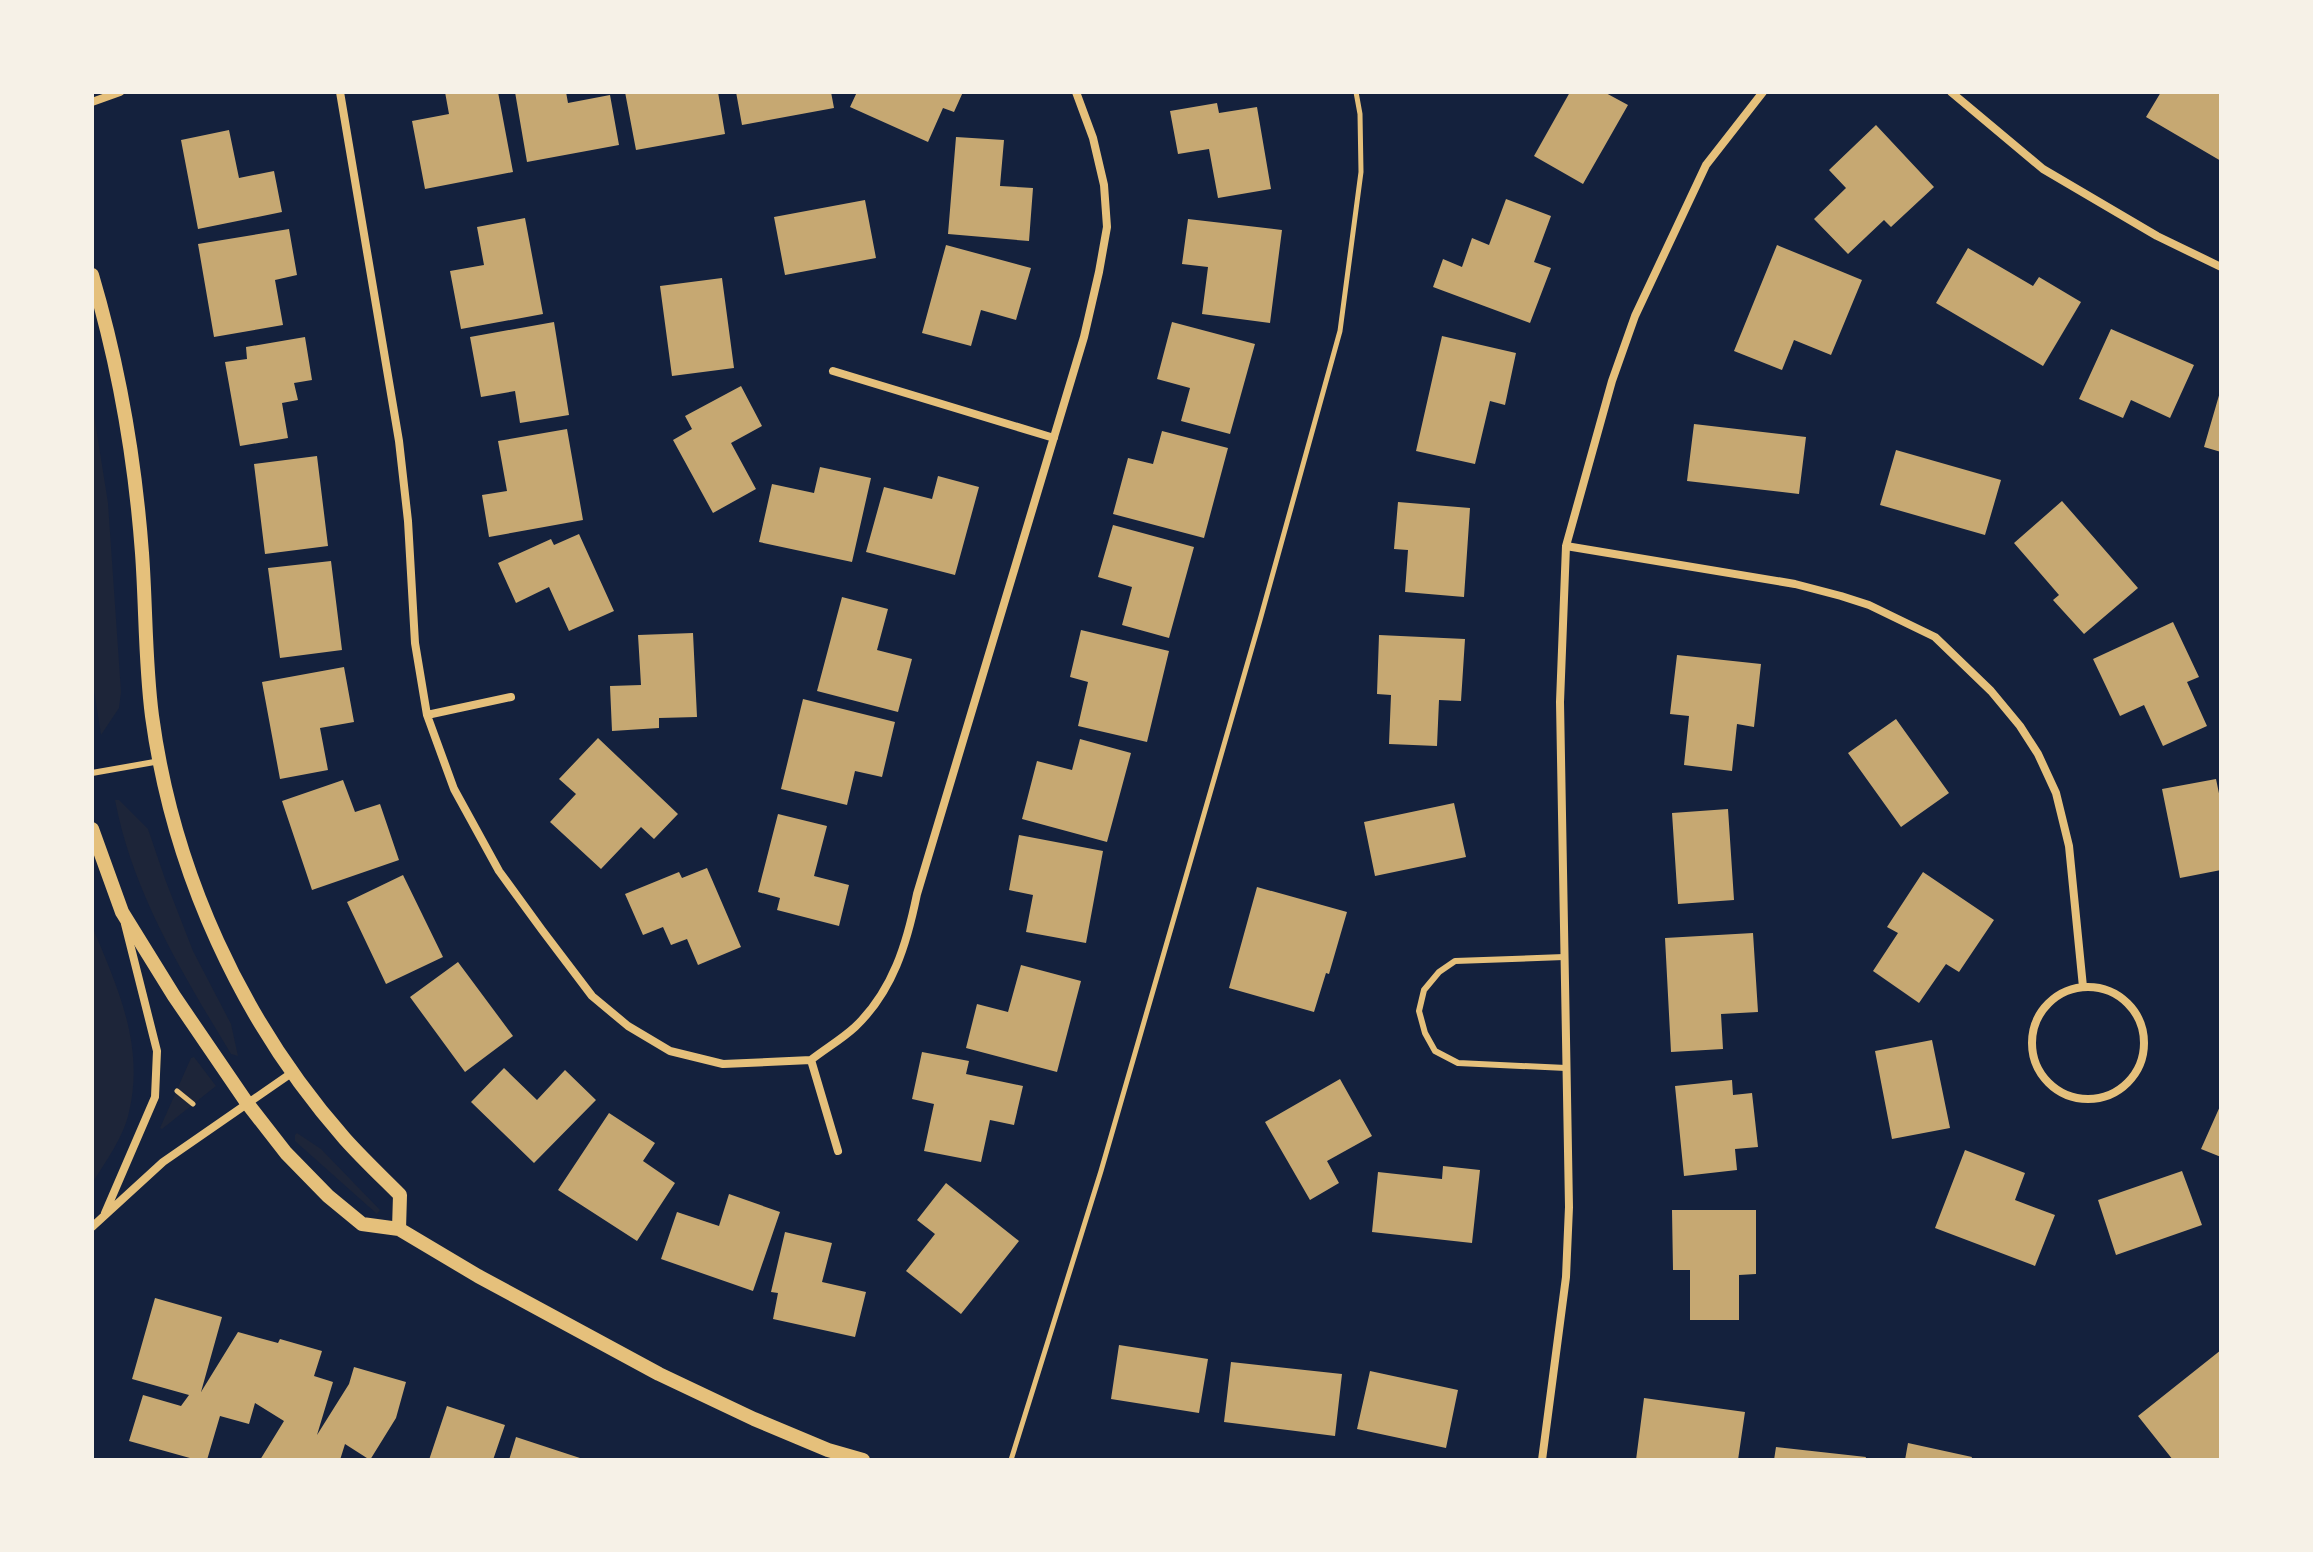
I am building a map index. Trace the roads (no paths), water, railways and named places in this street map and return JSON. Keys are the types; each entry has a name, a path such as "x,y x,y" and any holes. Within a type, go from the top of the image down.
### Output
{"street":[{"path":"92,102 120,92"},
{"path":"340,92 399,441 408,521 415,643 427,715 454,789 499,871 592,996 628,1026 670,1051 723,1064 811,1060 856,1026 889,983 906,945 917,894 1084,337 1107,227 1104,185 1093,138 1076,92"},
{"path":"1542,1460 1566,1277 1569,1207 1560,702 1566,546 1612,381 1635,316 1706,165 1763,92"},
{"path":"1951,92 2043,169 2157,236 2221,267"},
{"path":"92,275 107,327 129,432 142,554 147,673 160,761 180,842 217,944 240,988 293,1072 344,1138 400,1195 399,1229"},
{"path":"833,371 1054,438"},
{"path":"1566,546 1795,584 1869,605 1935,637 1991,691 2020,726 2038,754 2056,793 2069,846 2083,987"},
{"path":"427,715 511,697"},
{"path":"92,829 122,912 157,1051 155,1097 105,1213"},
{"path":"122,912 174,996 247,1103 286,1153 328,1196 362,1224 399,1229 478,1276 659,1374 754,1419 828,1450 863,1460"},
{"path":"2083,987 2103,989 2121,996 2135,1010 2144,1037 2140,1066 2130,1082 2114,1094 2095,1099 2061,1093 2037,1067 2032,1049 2033,1031 2051,1001 2066,991 2083,987"},
{"path":"811,1060 838,1151"},
{"path":"92,1227 163,1162 293,1072"}],"lane":[{"path":"92,773 160,761"},
{"path":"1564,957 1455,961 1439,972 1424,990 1419,1011 1425,1033 1435,1051 1458,1063 1566,1068"}]}
